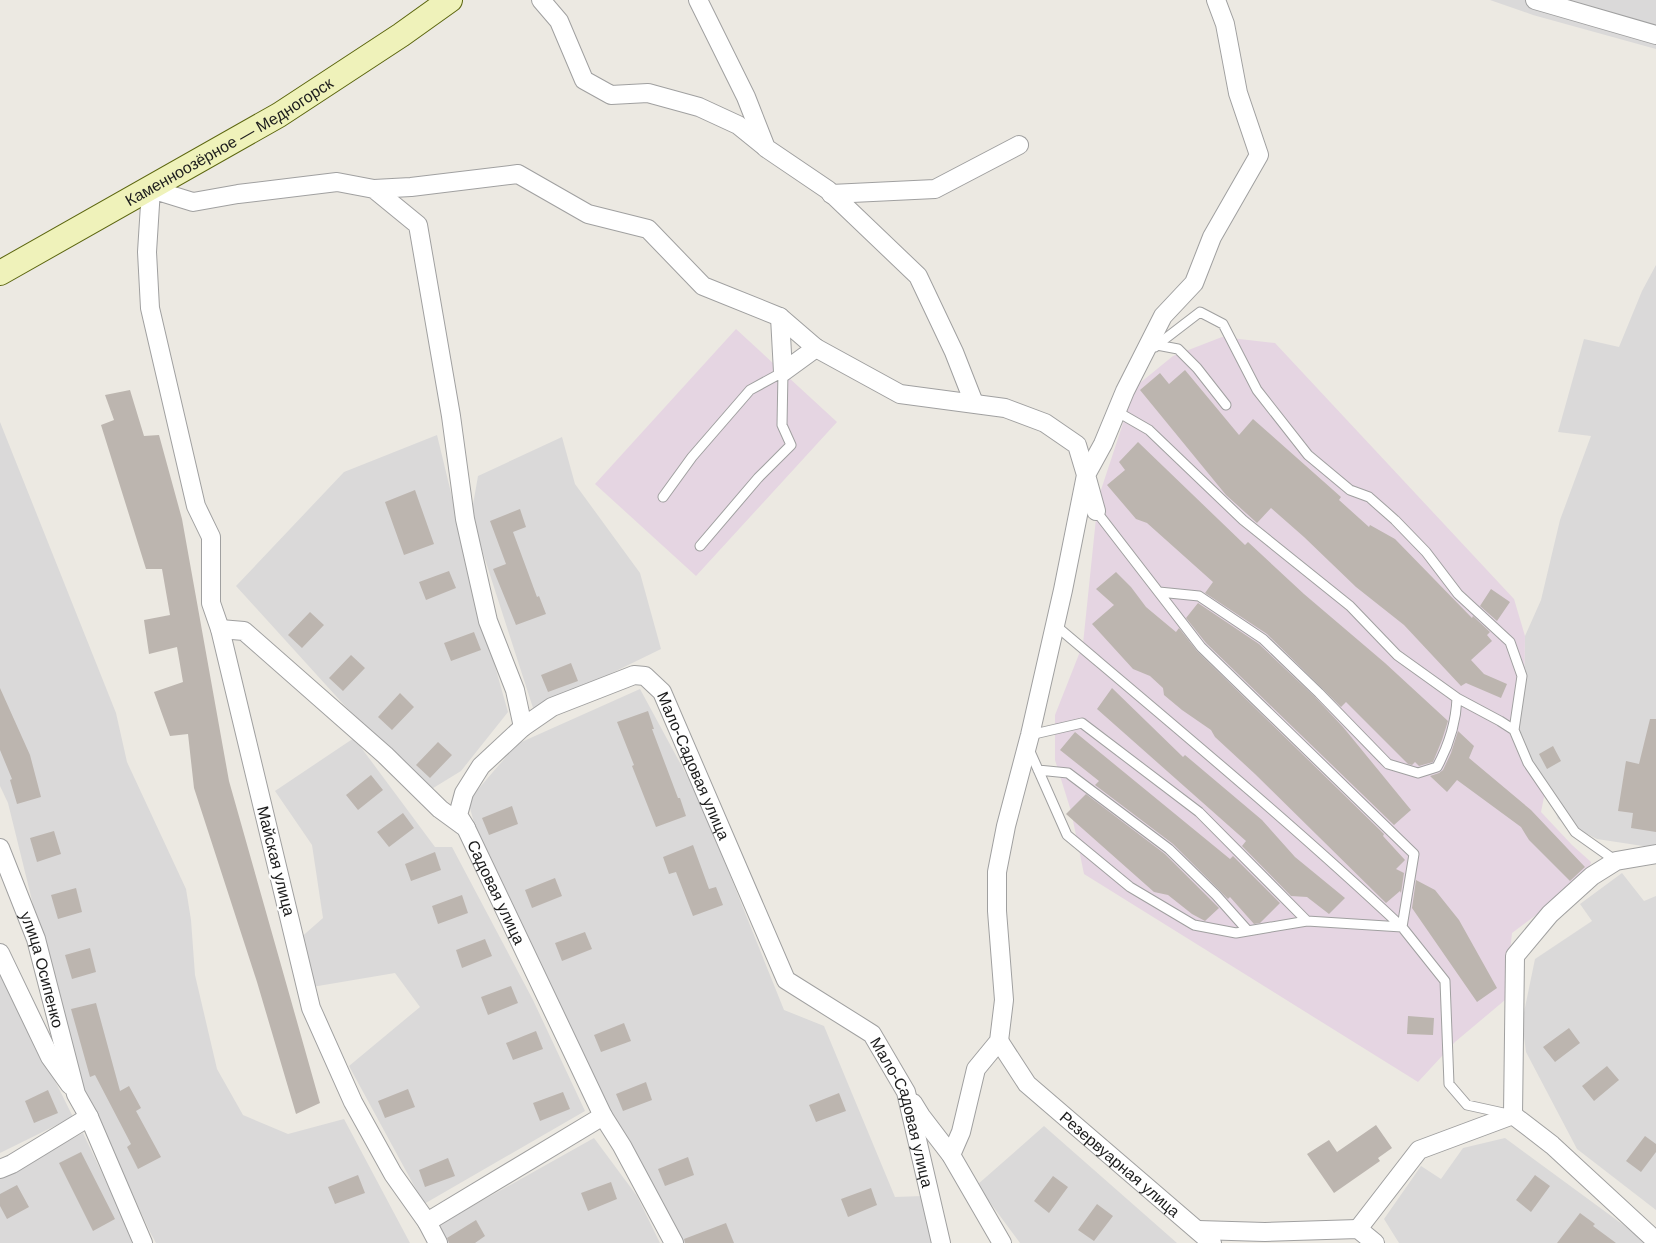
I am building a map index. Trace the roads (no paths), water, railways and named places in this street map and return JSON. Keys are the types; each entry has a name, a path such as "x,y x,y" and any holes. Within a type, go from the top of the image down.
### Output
{"main road":[{"name":"Каменноозёрное — Медногорск","path":"0,273 279,115 402,35 450,0"}],"street":[{"path":"540,0 559,21 584,80 611,95 648,93 699,107 738,125 766,148 831,194 918,276 954,352 974,403"},
{"path":"698,0 717,43 746,98 766,148"},
{"path":"951,1155 961,1132 976,1069 999,1041 1004,1000 997,911 997,872 1006,826 1055,625 1086,475 1103,444 1138,362 1163,316 1194,283 1212,237 1259,155 1238,93 1225,24 1216,0"},
{"path":"1535,0 1656,35"},
{"path":"831,194 935,189 1019,145"},
{"path":"151,189 193,202 238,194 337,182 374,189 410,187 518,174 588,214 648,229 702,286 780,317 816,348 900,394 1005,408 1045,423 1077,445 1096,511"},
{"name":"Майская улица","path":"151,189 147,252 150,308 196,506 211,536 211,603 220,629 311,1008 353,1102 393,1174 427,1222 438,1243"},
{"path":"374,189 418,225 451,416 465,519 488,621 515,690 523,727"},
{"path":"780,317 783,372"},
{"path":"783,372 816,348"},
{"name":"Садовая улица","path":"220,629 244,631 385,755 440,809 466,828 603,1116 622,1146 674,1243"},
{"name":"Мало-Садовая улица","path":"466,828 458,815 464,793 481,766 523,727 552,707 634,675 645,676 662,692 786,980 872,1034 906,1092 941,1243"},
{"name":"улица Осипенко","path":"0,848 36,939 76,1094"},
{"path":"1514,1115 1515,956 1550,914 1592,876 1616,861 1656,854"},
{"name":"улица Осипенко","path":"0,953 50,1057 76,1094 89,1117 143,1243"},
{"name":"Резервуарная улица","path":"999,1041 1027,1084 1212,1243"},
{"path":"906,1092 921,1116 951,1155 1002,1243"},
{"path":"1358,1229 1419,1150 1514,1115"},
{"path":"1514,1115 1552,1145 1656,1241"},
{"path":"427,1222 603,1116"},
{"path":"0,1169 12,1164 89,1117"},
{"path":"1198,1230 1265,1232 1358,1229 1376,1243"}],"lane":[{"path":"1138,362 1157,344 1200,312 1223,324 1257,390 1308,455 1350,490 1369,497 1395,520 1426,552 1458,594 1510,642 1522,676 1514,730 1528,763 1575,832 1616,861"},
{"path":"1157,344 1178,349 1197,368 1226,405"},
{"path":"663,497 692,457 750,390 783,372 782,425 791,444 758,478 700,546"},
{"path":"1116,411 1149,430 1243,520 1350,606 1398,655 1457,698 1500,720 1514,730"},
{"path":"1096,511 1201,647 1414,854 1402,927"},
{"path":"1159,592 1199,596 1263,638 1388,764 1418,773 1437,767 1447,748 1456,715 1457,698"},
{"path":"1055,625 1195,743 1354,882 1402,927 1445,981 1449,1084 1467,1105 1514,1115"},
{"path":"1307,921 1199,812 1082,723 1028,739 1038,770 1067,836 1130,887 1194,925 1236,933 1307,921 1402,927"},
{"path":"1038,770 1068,773 1169,849 1216,895 1248,931"}]}
